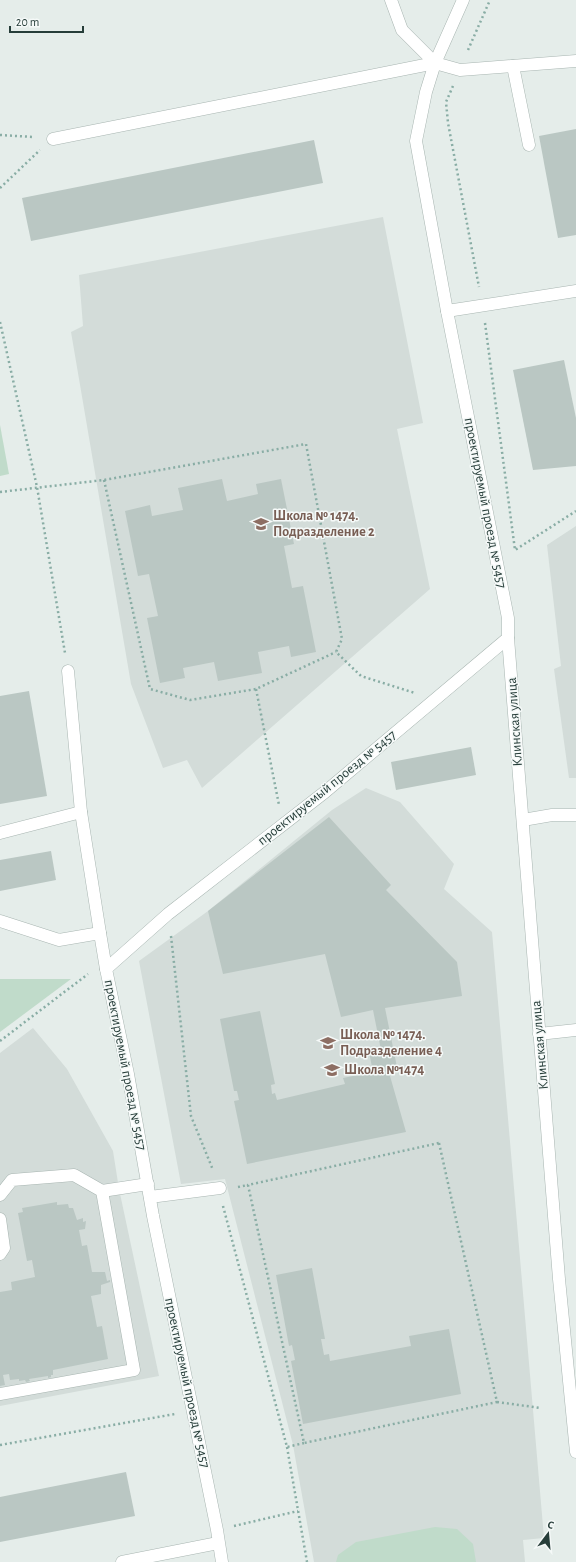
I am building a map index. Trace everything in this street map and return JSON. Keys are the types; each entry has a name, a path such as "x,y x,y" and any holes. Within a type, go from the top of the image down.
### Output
{"street":[{"path":"391,0 402,30 435,63"},
{"name":"проектируемый проезд № 5457","path":"222,1562 217,1530 106,969 168,914 325,792 508,638 508,618 447,311 416,141 426,92 435,63 463,0"},
{"path":"53,139 435,63 460,70 576,61"},
{"path":"513,66 529,145"},
{"path":"447,311 576,291"},
{"name":"Клинская улица","path":"508,638 559,1278 576,1452"},
{"path":"68,671 80,812 106,969"},
{"path":"0,833 80,812"},
{"path":"522,820 552,815 576,815"},
{"path":"0,921 59,940 100,933"},
{"path":"539,1034 576,1030"},
{"path":"0,1195 12,1180 74,1175 102,1192 148,1184"},
{"path":"150,1197 220,1188"},
{"path":"0,1394 134,1370 102,1192"},
{"path":"0,1219 4,1248 0,1254"},
{"path":"122,1562 218,1543"}],"path":[{"path":"490,0 446,102 448,123 483,306 515,550 576,511"},
{"path":"0,135 53,139"},
{"path":"0,188 53,139"},
{"path":"0,322 37,487 68,671"},
{"path":"0,492 104,480 306,444 342,639 336,652 256,690 190,700 150,688 104,480"},
{"path":"336,652 361,676 418,694 412,699"},
{"path":"256,690 280,811"},
{"path":"0,1041 92,971"},
{"path":"497,1402 439,1143 248,1185 304,1443 497,1402 541,1408"},
{"path":"0,1445 178,1414"},
{"path":"287,1447 307,1562"},
{"path":"217,1530 298,1512"}],"shaded area":[{"name":"Школа № 1474. Подразделение 2","path":"383,217 423,423 397,429 430,589 202,788 187,760 163,768 131,684 71,332 83,326 79,275"},
{"path":"576,526 576,778 569,778 554,669 561,666 547,545"},
{"name":"Школа №1474","path":"366,788 400,802 454,864 444,889 492,932 544,1538 523,1540 525,1562 314,1562 293,1445 225,1179 181,1184 139,961 208,911 332,810"},
{"path":"33,1028 67,1069 113,1151 119,1189 159,1376 0,1406 0,1053"}],"green space":[{"path":"0,425 9,474 0,476"},
{"path":"0,979 71,979 0,1032"},
{"path":"435,1527 457,1529 473,1544 476,1562 336,1562 338,1555 356,1542"}],"building":[{"path":"576,129 576,235 558,238 539,136"},
{"path":"314,140 323,183 31,241 22,198"},
{"path":"564,360 576,418 576,466 533,470 513,370"},
{"path":"222,479 227,501 258,494 256,484 281,479 294,544 284,546 292,588 303,586 316,652 291,657 289,646 258,652 262,673 218,681 214,662 183,668 185,678 160,683 147,618 158,616 149,574 138,576 125,511 150,505 152,516 183,510 178,488"},
{"path":"29,691 47,796 0,804 0,696"},
{"path":"471,747 476,775 396,790 391,762"},
{"path":"329,817 391,885 386,890 457,962 462,996 385,1008 397,1067 388,1069 406,1132 247,1164 234,1101 239,1100 237,1091 234,1091 220,1019 260,1011 275,1084 271,1085 272,1094 275,1093 277,1100 345,1084 343,1078 373,1072 369,1052 381,1050 373,1010 341,1017 325,954 223,974 208,911"},
{"path":"51,851 56,880 0,891 0,860"},
{"path":"57,1202 57,1205 68,1204 69,1208 73,1208 77,1220 83,1218 83,1222 86,1221 85,1229 79,1230 82,1246 87,1245 92,1272 105,1272 107,1281 110,1280 110,1282 101,1285 101,1294 91,1296 97,1327 102,1326 108,1359 53,1370 53,1375 51,1375 51,1377 48,1378 48,1376 29,1379 30,1381 26,1382 25,1380 19,1381 19,1379 10,1380 9,1374 3,1375 5,1385 0,1386 0,1292 12,1290 11,1282 35,1277 32,1260 27,1261 18,1213 23,1212 22,1208"},
{"path":"312,1268 325,1339 321,1339 324,1355 329,1354 330,1361 411,1346 409,1336 449,1329 461,1394 303,1424 291,1361 295,1360 292,1345 289,1346 276,1275"},
{"path":"126,1472 135,1516 0,1542 0,1497"}],"place":[{"name":"Школа № 1474. Подразделение 2","path":"261,524"},
{"name":"Школа № 1474. Подразделение 4","path":"328,1043"},
{"name":"Школа №1474","path":"332,1070"}]}
